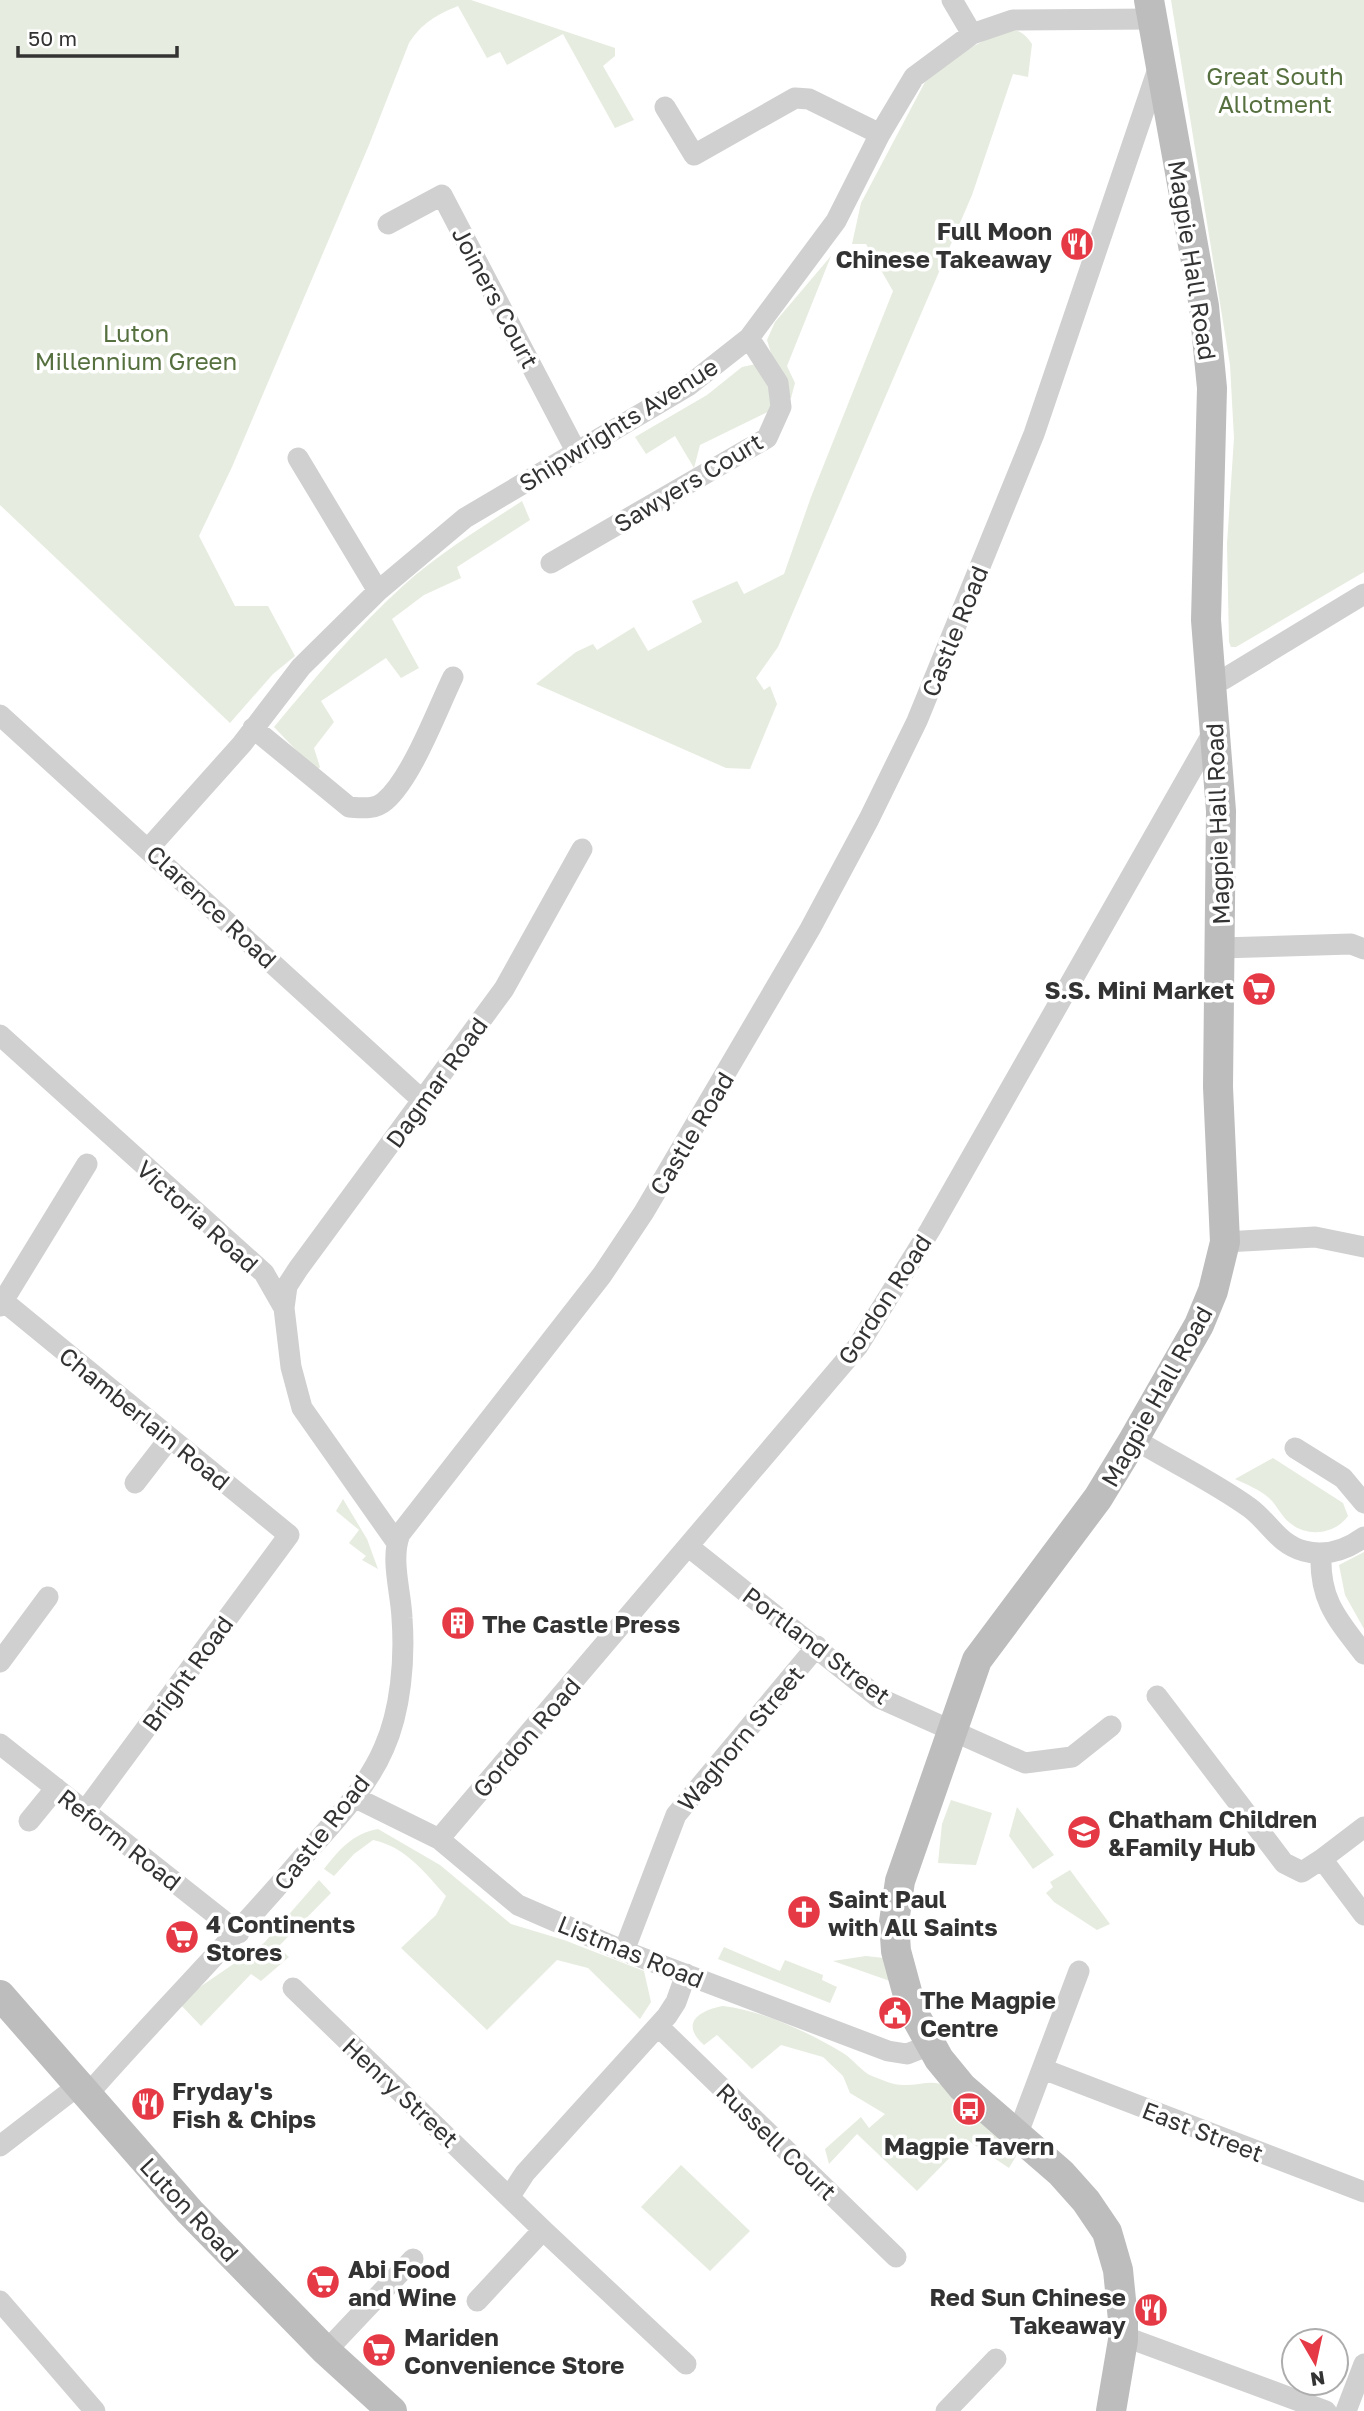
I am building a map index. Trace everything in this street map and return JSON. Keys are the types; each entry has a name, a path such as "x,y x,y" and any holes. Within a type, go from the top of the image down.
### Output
{"street":[{"path":"952,0 972,34"},
{"name":"Shipwrights Avenue","path":"149,848 253,728 301,667 378,591 466,518 688,386 749,338 836,221 880,134 914,77 972,34 1013,20 1151,9"},
{"name":"Magpie Hall Road","path":"1111,2411 1124,2336 1120,2281 1105,2229 1077,2190 1018,2133 962,2087 930,2045 908,2000 896,1951 894,1923 900,1881 977,1660 1098,1499 1134,1439 1199,1325 1213,1291 1225,1242 1218,1087 1221,811 1210,681 1205,564 1212,427 1210,367 1204,306 1159,66 1151,9"},
{"name":"Castle Road","path":"0,2146 84,2089 239,1933 354,1797 384,1747 397,1699 403,1634 397,1543 407,1524 603,1275 644,1212 810,929 869,819 923,708 1034,433 1159,66"},
{"path":"665,107 694,155 795,98 809,99 880,134"},
{"name":"Joiners Court","path":"388,224 442,195 577,453"},
{"name":"Sawyers Court","path":"551,563 767,438 781,407 778,383 749,338"},
{"path":"298,458 378,591"},
{"path":"1210,681 1224,679 1364,594"},
{"path":"253,728 349,807 367,809 384,802 406,772 453,677"},
{"name":"Clarence Road","path":"0,715 149,848 422,1101"},
{"name":"Gordon Road","path":"439,1839 690,1547 858,1346 877,1318 1215,729"},
{"name":"Dagmar Road","path":"284,1308 287,1286 298,1269 504,989 582,849"},
{"path":"1220,948 1352,944 1364,949"},
{"name":"Victoria Road","path":"0,1035 264,1273 284,1308 291,1367 302,1408 397,1543"},
{"path":"2,1303 87,1164"},
{"path":"1225,1242 1315,1237 1364,1247"},
{"name":"Chamberlain Road","path":"2,1303 289,1535"},
{"path":"135,1483 169,1439"},
{"path":"1134,1439 1249,1508 1284,1542 1302,1550 1338,1552 1364,1537"},
{"path":"1294,1448 1343,1478 1364,1503"},
{"name":"Bright Road","path":"85,1811 289,1535"},
{"name":"Portland Street","path":"690,1547 880,1698 951,1732 1025,1763 1072,1757 1111,1726"},
{"path":"1321,1553 1322,1584 1328,1603 1364,1654"},
{"path":"0,1662 48,1597"},
{"name":"Waghorn Street","path":"624,1951 676,1815 817,1646"},
{"path":"1157,1696 1284,1863 1293,1870 1302,1872 1364,1827"},
{"name":"Reform Road","path":"0,1744 239,1933"},
{"path":"29,1821 56,1788"},
{"name":"Listmas Road","path":"354,1797 439,1839 518,1905 624,1951 888,2051 907,2054 930,2045"},
{"path":"1322,1859 1364,1915"},
{"path":"1018,2133 1079,1971"},
{"path":"510,2196 525,2173 674,2006 686,1974"},
{"name":"Henry Street","path":"293,1988 542,2230 686,2364"},
{"name":"Luton Road","path":"0,1995 190,2212 326,2351 392,2411"},
{"name":"Russell Court","path":"658,2026 896,2257"},
{"name":"East Street","path":"1043,2069 1364,2192"},
{"path":"477,2301 542,2230"},
{"path":"326,2351 413,2259"},
{"path":"0,2301 95,2411"},
{"path":"1124,2336 1326,2411"},
{"path":"946,2411 996,2359"},
{"path":"1346,2411 1364,2364"}],"green space":[{"name":"Luton Millennium Green","path":"0,0 471,0 615,48 615,56 603,66 634,120 615,128 563,34 507,65 500,52 487,58 458,6 430,20 409,43 369,145 232,467 199,536 235,606 268,606 295,656 273,674 230,723 0,505"},
{"name":"Great South Allotment","path":"1171,0 1364,0 1364,572 1236,647 1231,647 1229,642 1227,544 1234,438 1230,365"},
{"path":"1005,30 1021,32 1032,44 1028,77 1013,74 972,195 778,647 756,678 764,690 770,686 777,704 750,769 726,768 536,684 576,652 593,644 597,650 634,627 648,651 702,622 692,601 737,581 744,594 784,574 811,497 893,291 866,244 852,244 861,203 925,82 964,51"},
{"path":"831,256 787,366 795,383 791,398 784,396 767,340 775,322"},
{"path":"756,364 764,368 776,408 700,445 694,468 675,436 646,454 635,437 707,395 742,367"},
{"path":"522,501 530,520 457,567 461,578 424,595 392,619 419,668 401,678 386,658 321,701 334,722 314,748 320,767 316,771 274,727 320,672 386,601 446,551"},
{"path":"1273,1458 1343,1503 1348,1516 1343,1522 1321,1532 1297,1528 1265,1495 1235,1479"},
{"path":"343,1499 367,1539 378,1569 362,1560 366,1556 349,1543 359,1530 336,1511"},
{"path":"1364,1552 1364,1629 1345,1595 1339,1565"},
{"path":"951,1800 992,1813 976,1865 938,1863 942,1824"},
{"path":"1017,1807 1054,1855 1033,1869 1009,1836"},
{"path":"378,1829 440,1865 511,1924 564,1940 644,1971 651,2002 640,2019 588,1968 557,1960 487,2030 401,1948 436,1915 446,1896 422,1870 405,1854 373,1840 354,1854 334,1876 324,1869 341,1849 354,1839"},
{"path":"1070,1870 1110,1924 1097,1930 1054,1902 1046,1893 1053,1887 1050,1882"},
{"path":"319,1880 331,1893 278,1947 289,1957 261,1981 251,1974 201,2026 178,2002 264,1943"},
{"path":"724,1947 780,1971 785,1960 823,1975 822,1980 837,1987 830,2003 718,1959"},
{"path":"866,1956 884,1958 890,1981 833,1961"},
{"path":"723,2006 754,2012 800,2030 843,2053 868,2074 884,2081 899,2085 930,2083 946,2086 972,2106 1019,2151 1009,2168 967,2140 917,2191 857,2134 829,2164 825,2149 861,2117 869,2128 885,2114 850,2093 843,2076 823,2057 781,2045 752,2069 717,2035 704,2045 693,2030 693,2024 700,2014"},
{"path":"681,2165 750,2231 710,2271 641,2207"}],"place":[{"name":"Full Moon Chinese Takeaway","path":"1077,244"},
{"name":"S.S. Mini Market","path":"1259,989"},
{"name":"The Castle Press","path":"458,1623"},
{"name":"Chatham Children &Family Hub","path":"1084,1832"},
{"name":"Saint Paul with All Saints","path":"804,1912"},
{"name":"4 Continents Stores","path":"182,1937"},
{"name":"The Magpie Centre","path":"895,2013"},
{"name":"Fryday's Fish & Chips","path":"148,2104"},
{"name":"Magpie Tavern","path":"969,2109"},
{"name":"Abi Food and Wine","path":"323,2282"},
{"name":"Red Sun Chinese Takeaway","path":"1151,2310"},
{"name":"Mariden Convenience Store","path":"379,2350"}]}
